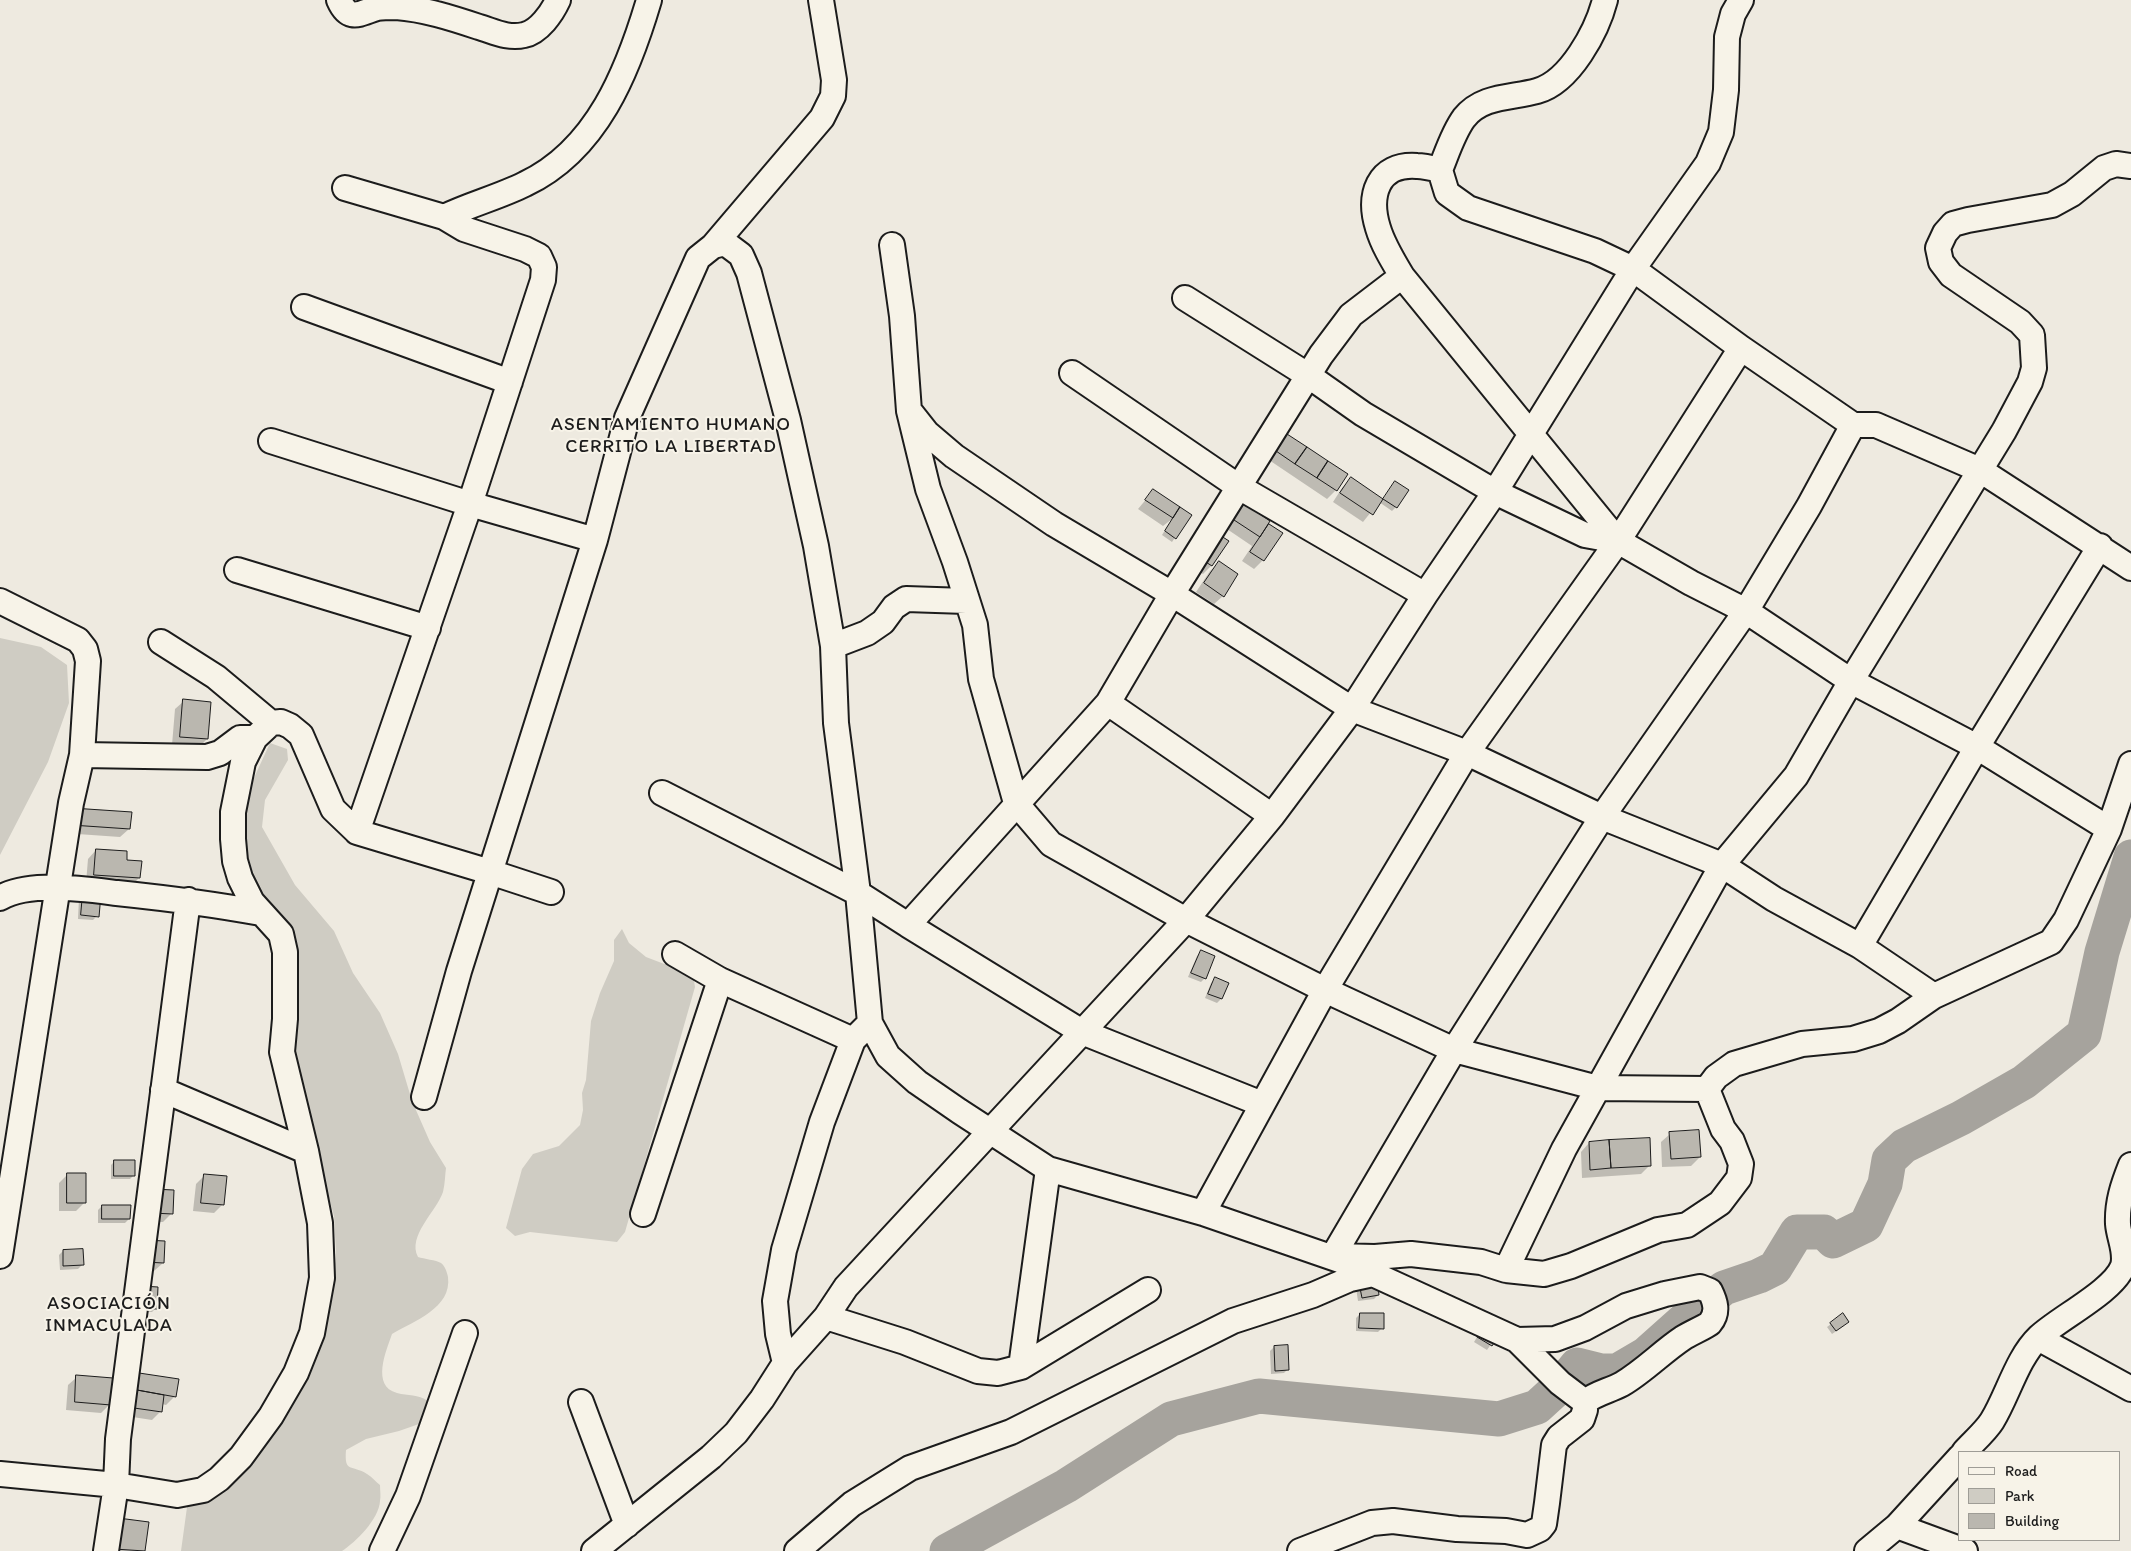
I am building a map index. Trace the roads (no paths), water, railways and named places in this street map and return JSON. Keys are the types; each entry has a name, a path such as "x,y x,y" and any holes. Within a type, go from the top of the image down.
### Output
{"street":[{"path":"339,0 343,8 350,13 358,15 380,8 408,8 512,36 525,35 536,28 553,10 558,0"},
{"path":"444,217 468,205 527,183 558,163 584,139 612,98 636,44 649,0"},
{"path":"424,1097 459,971 595,540 627,418 698,258 712,246 822,118 833,96 834,80 820,0"},
{"path":"1605,0 1594,29 1573,66 1562,78 1538,91 1508,96 1483,103 1464,118 1440,170 1446,193 1468,208 1595,251 1633,268 1741,348 1853,425 1876,425 1980,470 2100,546 2131,568"},
{"path":"594,1551 711,1457 736,1433 762,1399 785,1364 826,1318 846,1287 1186,920 1272,816 1352,709 1425,595 1495,492 1633,268 1708,163 1721,132 1726,90 1727,38 1733,14 1741,0"},
{"path":"1506,1270 1564,1149 1722,865 1796,776 1851,681 1980,470 2030,382 2034,368 2032,335 2020,322 1951,275 1941,262 1938,248 1945,233 1952,224 2052,205 2072,194 2104,168 2116,164 2131,166"},
{"path":"1440,170 1416,165 1390,172 1379,181 1374,202 1377,227 1385,245 1402,276 1618,541"},
{"path":"344,188 444,217 464,229 525,249 539,256 544,266 543,280 510,382 504,394 470,504 357,832"},
{"path":"712,246 725,244 741,255 749,273 788,420 816,546 833,646 836,724 858,893 870,1022 888,1056 917,1082 1048,1169 1203,1213 1333,1256 1517,1340 1560,1384 1585,1402"},
{"path":"892,245 902,316 909,410 928,489 955,562 975,625 982,679 1016,803 1051,844 1186,920 1325,990 1454,1050 1598,1088 1707,1089"},
{"path":"908,925 1108,703 1172,594 1322,355 1351,314 1402,276"},
{"path":"1185,298 1309,376 1363,414 1495,492 1585,534 1618,541 1691,583 1746,611 1851,681 1977,747 2109,828"},
{"path":"304,307 510,382"},
{"path":"1203,1213 1325,990 1467,753 1618,541 1741,348"},
{"path":"1072,373 1239,487 1425,595"},
{"path":"909,410 927,432 954,456 1054,524 1172,594 1352,709 1467,753 1602,817 1722,865 1774,899 1860,946 1934,996"},
{"path":"1333,1256 1454,1050 1602,817 1746,611 1809,506 1853,425"},
{"path":"271,441 470,504 595,540"},
{"path":"1860,946 1977,747 2100,546"},
{"path":"237,570 428,628"},
{"path":"833,646 867,633 883,622 894,607 906,599 966,601"},
{"path":"0,601 78,640 85,649 88,661 82,755 71,803 0,1256"},
{"path":"161,642 216,677 263,730"},
{"path":"1108,703 1272,816"},
{"path":"82,755 207,758 220,753 240,738 281,722 290,726 301,735 333,809 357,832 551,892"},
{"path":"0,1474 116,1485 177,1495 203,1490 219,1479 241,1457 271,1416 296,1374 312,1333 322,1278 320,1223 306,1151 282,1052 285,1019 285,952 281,934 260,913 240,878 235,861 233,839 233,812 243,762 263,730"},
{"path":"1707,1089 1716,1077 1734,1064 1802,1044 1853,1039 1879,1031 1898,1022 1934,996 2051,942 2066,920 2109,828 2131,764"},
{"path":"662,793 858,893 1082,1032 1262,1104"},
{"path":"0,898 9,893 58,887 188,900 260,913"},
{"path":"106,1551 116,1485 120,1429 162,1090 188,900"},
{"path":"675,954 720,980 853,1040"},
{"path":"643,1214 720,980"},
{"path":"785,1364 778,1334 775,1301 784,1250 822,1122 853,1040 870,1022"},
{"path":"1333,1256 1420,1255 1481,1262 1506,1270 1544,1274 1571,1266 1658,1230 1687,1225 1720,1203 1739,1178 1741,1164 1732,1141 1723,1129 1707,1089"},
{"path":"162,1090 306,1151"},
{"path":"1965,1451 1991,1422 2020,1366 2038,1338 2103,1289 2123,1266 2124,1254 2118,1225 2120,1195 2131,1165"},
{"path":"1021,1368 1048,1169"},
{"path":"797,1551 852,1504 910,1468 1011,1432 1233,1321 1313,1295 1350,1279 1373,1274"},
{"path":"1517,1340 1555,1339 1585,1328 1626,1306 1665,1294 1700,1287 1713,1296 1715,1313 1709,1324 1679,1341 1646,1368 1621,1384 1595,1394 1585,1402"},
{"path":"826,1318 904,1342 978,1371 998,1373 1021,1368 1148,1290"},
{"path":"382,1551 408,1496 465,1332"},
{"path":"2038,1338 2131,1389"},
{"path":"581,1402 627,1526"},
{"path":"1300,1551 1372,1523 1393,1521 1457,1529 1506,1531 1527,1535 1540,1529 1544,1524 1548,1503 1554,1445 1559,1437 1582,1419 1585,1402"},
{"path":"1867,1551 1897,1526 1958,1459"},
{"path":"1897,1526 1965,1551"}],"waterway":[{"path":"947,1551 1066,1486 1171,1419 1259,1396 1499,1419 1537,1407 1560,1386 1577,1365 1601,1371 1617,1371 1646,1354 1692,1313 1724,1288 1759,1276 1775,1268 1797,1232 1824,1232 1833,1241 1866,1225 1885,1184 1889,1160 1904,1146 1961,1118 2024,1082 2084,1034 2102,952 2131,857"}],"district":[{"name":"ASENTAMIENTO HUMANO CERRITO LA LIBERTAD","path":"671,436"},
{"name":"ASOCIACIÓN INMACULADA","path":"109,1315"}]}
